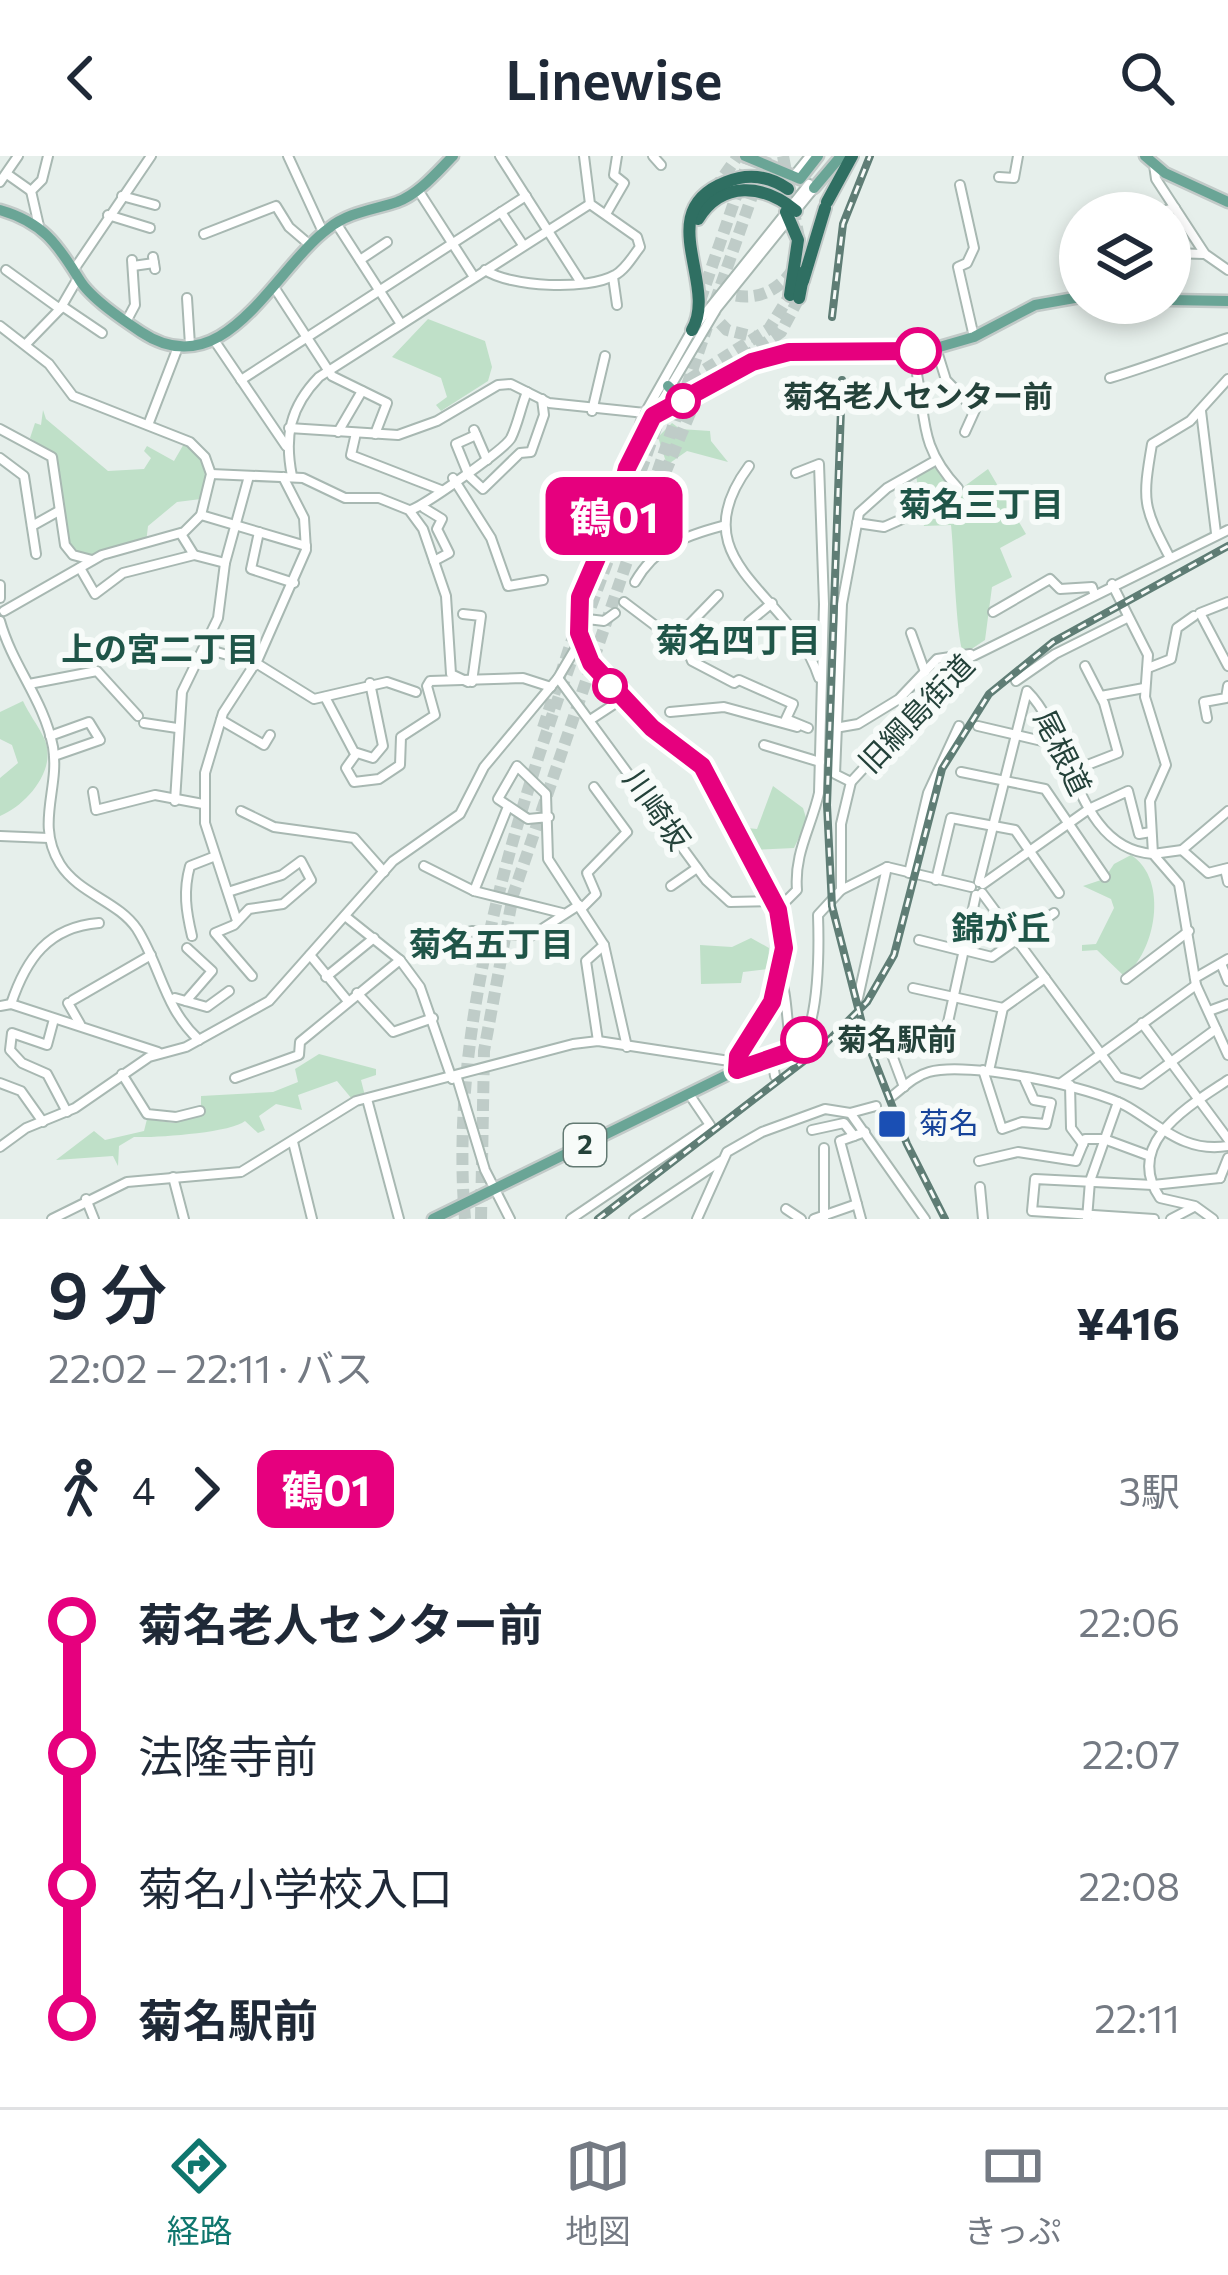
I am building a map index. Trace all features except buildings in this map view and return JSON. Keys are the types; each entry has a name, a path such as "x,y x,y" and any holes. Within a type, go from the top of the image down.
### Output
{"highway":[{"path":"693,244 703,210 732,191 760,190 791,211 798,240 794,297 826,205 852,156"},
{"path":"692,330 702,306 687,242 697,205 718,185 744,177 790,183"},
{"path":"803,280 806,224"}],"main road":[{"path":"0,211 40,226 76,273 146,335 184,347 214,340 258,305 323,232 418,190 453,156"},
{"path":"745,156 790,183 800,179 808,158"},
{"path":"811,186 836,156"},
{"path":"1149,160 1228,202"},
{"path":"736,1066 767,1016 778,977 784,948 776,905 702,766 622,699 591,663 578,617 582,590 615,514 649,414 683,401 752,362 789,352 936,348 974,337 1035,304 1059,300"},
{"path":"1191,300 1228,301"},
{"path":"668,386 683,401"},
{"name":"2","path":"433,1219 689,1094 736,1066"}],"street":[{"path":"18,156 3,178 31,191"},
{"path":"31,191 42,180 48,156"},
{"path":"27,343 61,307 108,215 152,156"},
{"path":"288,156 323,232"},
{"path":"500,156 580,281"},
{"path":"584,156 590,204"},
{"path":"606,214 623,183 614,175 617,156"},
{"path":"653,156 661,166"},
{"path":"999,177 1014,178 1018,156"},
{"path":"1149,160 1165,192"},
{"path":"960,185 974,248 967,263 958,267 974,337"},
{"path":"649,414 692,330 811,186"},
{"path":"418,190 474,277"},
{"path":"31,191 40,226"},
{"path":"122,196 155,205"},
{"path":"241,380 526,196"},
{"path":"485,270 537,286 613,277 640,247 637,237 590,204"},
{"path":"252,976 215,932 234,925 236,918 231,891 213,857 203,804 206,764 221,720 256,663 306,546 304,516 288,476 287,447 299,398 328,371 590,204"},
{"path":"204,234 276,206 289,227 310,244"},
{"path":"649,414 717,308 791,211"},
{"path":"501,212 524,245"},
{"path":"108,215 151,228"},
{"path":"336,223 401,324"},
{"path":"1191,233 1204,254"},
{"path":"360,260 386,242"},
{"path":"1191,254 1204,254 1226,266"},
{"path":"127,320 135,305 132,263 154,263"},
{"path":"6,270 102,334"},
{"path":"613,277 617,305"},
{"path":"273,286 328,371 387,403 375,434"},
{"path":"148,425 184,347 187,298"},
{"path":"0,326 27,343 74,396 201,450 211,474 201,515 181,534 94,560 2,616 10,654 29,684 50,736 54,756 46,802 49,838 62,868 128,918 151,956 164,994 200,1040"},
{"path":"1111,378 1142,364 1192,355 1228,338"},
{"path":"214,340 287,447"},
{"path":"936,348 948,383 975,410 965,432"},
{"path":"911,351 922,385 922,435 933,462 958,488"},
{"path":"592,411 605,356"},
{"path":"1169,556 1150,527 1144,502 1152,444 1200,410 1228,380"},
{"path":"290,428 415,432 498,385 592,411 649,414"},
{"path":"1221,389 1228,401"},
{"path":"338,432 362,391"},
{"path":"424,508 453,478 488,460 511,438 528,391"},
{"path":"488,460 475,432 456,444 467,471 482,489 520,454 531,452 544,416 542,399"},
{"path":"1200,410 1216,533"},
{"path":"0,429 52,457 57,512 70,553 94,560"},
{"path":"356,433 351,454 441,490"},
{"path":"0,458 24,476 36,554"},
{"path":"851,782 836,774 835,728 842,604 859,513 887,488 933,462"},
{"path":"776,905 796,890 794,863 816,816 819,794 819,464 796,473"},
{"path":"749,466 736,483 722,526 725,547 772,603 814,663 822,685"},
{"path":"211,474 288,476 345,498 379,498 409,510 424,508 442,519 437,529 449,553 434,561"},
{"path":"175,801 182,692 218,618 225,563 249,476"},
{"path":"453,478 491,538 508,586 543,580"},
{"path":"612,481 602,508 615,514"},
{"path":"409,510 423,529 449,611 451,674 470,682"},
{"path":"32,526 57,512"},
{"path":"201,515 306,546"},
{"path":"857,523 884,526 902,519"},
{"path":"635,582 648,559 673,542 722,526"},
{"name":"旧綱島街道","path":"793,1050 804,1040 810,1017 819,960 818,915 841,890 841,824 851,782 972,653 1228,530"},
{"path":"260,532 251,569 294,583"},
{"path":"181,534 194,555"},
{"path":"80,568 95,594 123,573 194,555 225,563"},
{"path":"992,612 1050,579 1060,590 1092,587 1094,592"},
{"path":"1112,584 1148,655 1144,688 1166,765 1150,800 1153,854 1179,884 1195,982 1228,1055"},
{"path":"0,585 0,598"},
{"path":"624,602 669,636 680,633 718,596"},
{"path":"1228,602 1200,613 1228,666"},
{"path":"749,622 772,603"},
{"path":"578,617 604,621 615,613"},
{"path":"463,614 482,616 470,682"},
{"path":"1148,668 1171,658 1177,628 1193,616"},
{"path":"1016,681 1054,654 1127,618"},
{"path":"680,633 692,661 734,683 739,680 793,704 786,719 808,728"},
{"path":"911,633 925,672"},
{"path":"0,1148 67,1112 158,1052 200,1040 269,1001 384,872 460,814 484,767 558,678 581,639"},
{"path":"1216,648 1228,643"},
{"path":"206,649 256,663 310,698 387,682 416,692"},
{"path":"835,728 858,724 899,699 938,659 972,653"},
{"path":"1072,771 1118,753 1101,696 1085,666"},
{"path":"29,684 97,670 141,720 177,728"},
{"path":"356,754 346,768 350,781 368,782 392,772 403,760 401,737 435,716 430,682 523,678 551,687"},
{"name":"川崎坂","path":"558,678 697,868 730,902 776,905"},
{"path":"325,697 356,754 373,758 383,750 370,683"},
{"path":"1207,718 1204,702 1226,698 1228,686"},
{"path":"1101,696 1144,688"},
{"name":"尾根道","path":"1013,734 1023,692 1030,693 1053,724 1096,822 1134,852 1153,854"},
{"path":"591,719 622,699"},
{"path":"670,712 724,707 820,730"},
{"path":"221,720 264,745 270,735"},
{"path":"50,736 88,722 100,740 54,756"},
{"path":"909,873 932,779 959,726"},
{"path":"978,726 1060,745"},
{"path":"876,1028 943,1044 1013,734"},
{"path":"764,746 820,762"},
{"path":"549,817 528,819 498,800 517,766 544,790 549,817 548,859 604,945 627,1047"},
{"path":"961,772 1045,789 1105,877"},
{"path":"447,937 472,931 531,936 596,894 587,873 600,866 627,832 594,788"},
{"path":"978,888 1089,809 1128,791 1139,834 1150,832"},
{"path":"93,792 96,810 155,795 203,804"},
{"path":"474,890 507,808"},
{"path":"241,811 274,826 354,838 384,872"},
{"path":"1153,854 1181,850 1228,811"},
{"path":"936,880 951,818 1015,830 1058,892"},
{"path":"0,836 49,838"},
{"path":"1181,850 1208,873 1226,869 1228,882"},
{"path":"192,936 184,902 188,872 190,866 213,857"},
{"path":"231,891 282,875 301,861 311,880 283,904 249,909 236,918"},
{"path":"424,866 474,890 562,913"},
{"path":"858,998 887,867"},
{"path":"841,890 887,867 978,888 1118,1077 1142,1084 1221,1031"},
{"path":"671,886 697,868"},
{"path":"919,940 992,957 1054,913"},
{"path":"345,916 400,960 420,987 485,1170 510,1219"},
{"path":"99,923 72,926 28,959 5,1005 158,1052"},
{"path":"1126,979 1189,931"},
{"path":"326,977 374,938"},
{"path":"598,1041 586,961 604,945"},
{"path":"187,948 212,971 181,1000 207,1007 229,992"},
{"path":"310,954 347,1000"},
{"path":"80,1025 71,1001 151,956"},
{"path":"235,1078 299,1055 300,1042 400,960"},
{"path":"1065,1084 1225,963 1228,981"},
{"path":"52,1219 86,1198 127,1182 241,1172 345,1106 598,1041 736,1066 772,1058 793,1050 783,1021 784,981 778,977"},
{"path":"1025,1080 1034,1100 1051,1103 1046,1124 1022,1122 1002,1130 986,1070 1003,1008 1045,978"},
{"path":"913,988 1003,1008"},
{"path":"0,989 15,992"},
{"path":"357,993 393,1032 433,1018"},
{"path":"1209,1011 1228,1004"},
{"path":"54,1019 47,1045 12,1033 10,1051 22,1063 47,1074 67,1112"},
{"path":"891,1097 937,1069 986,1070 1065,1084 1118,1102 1197,1147 1228,1143 1142,1023"},
{"path":"895,1032 892,1059 904,1087"},
{"path":"772,1058 776,1076"},
{"path":"122,1074 147,1114 176,1117 200,1112"},
{"path":"1214,1219 1195,1206 1160,1198 1153,1185 1150,1156 1161,1129 1228,1080"},
{"path":"0,1082 21,1091 43,1122"},
{"path":"1065,1084 1071,1128 1083,1144"},
{"path":"571,1219 710,1125 689,1094"},
{"path":"367,1099 399,1219"},
{"path":"1086,1215 1090,1181 1118,1102"},
{"path":"698,1219 727,1152 783,1123 826,1109 851,1113 875,1106"},
{"path":"812,1130 844,1123 851,1113"},
{"path":"851,1113 925,1219"},
{"path":"844,1123 854,1136"},
{"path":"861,1219 840,1144 866,1132"},
{"path":"1073,1172 1085,1139 1104,1139 1150,1156"},
{"path":"292,1142 312,1219"},
{"path":"824,1148 820,1218 857,1204"},
{"path":"980,1161 1018,1152 1090,1181 1153,1185 1224,1182 1228,1158"},
{"path":"634,1219 722,1160"},
{"path":"1073,1172 1035,1179 1032,1215 1154,1219"},
{"path":"173,1178 184,1219"},
{"path":"980,1186 983,1219"},
{"path":"890,1193 907,1190"},
{"path":"86,1198 94,1219"},
{"path":"1175,1218 1195,1206"},
{"path":"786,1209 801,1219"}],"green space":[{"path":"428,319 485,341 492,367 488,381 441,411 436,405 447,397 441,378 392,357"},
{"path":"43,410 46,419 108,471 144,469 151,458 144,451 147,446 174,461 185,442 204,468 201,499 177,502 148,526 146,543 97,554 69,548 53,454 30,438 35,423 41,425"},
{"path":"672,423 680,429 710,431 711,441 728,462 687,451 667,465 658,437"},
{"path":"933,465 958,491 988,469 1026,534 1000,548 1012,577 992,587 985,640 964,654 951,525 924,526 916,475"},
{"path":"23,701 43,736 47,760 30,794 0,816 0,778 18,763 12,745 0,739 0,712"},
{"path":"773,786 803,808 807,821 794,848 753,850 738,827 757,829"},
{"path":"1131,855 1151,881 1154,917 1144,951 1124,976 1097,950 1082,951 1082,945 1096,944 1114,908 1111,899 1083,886 1104,879 1114,864"},
{"path":"751,938 769,948 768,969 743,972 741,983 701,984 700,945 732,947"},
{"path":"319,1054 376,1069 376,1075 361,1080 365,1096 352,1099 337,1081 298,1095 302,1110 276,1104 259,1116 265,1130 258,1133 245,1121 209,1132 134,1137 119,1146 118,1166 113,1156 56,1160 94,1131 105,1140 144,1131 147,1119 174,1123 201,1115 201,1096 273,1092 298,1082 295,1069"}],"tunnel":[{"path":"714,190 738,156"},
{"path":"700,301 750,156"},
{"path":"715,302 766,156"},
{"path":"783,156 800,243"},
{"path":"719,290 741,296 761,294 779,285 794,268"},
{"path":"690,379 769,329 790,295"},
{"path":"665,473 700,389 781,332 799,298"},
{"path":"708,310 727,330 755,337"},
{"path":"481,1219 484,1051 513,895 707,327"},
{"path":"465,1219 463,1117 474,1013 495,910 557,703 664,405"},
{"path":"543,728 595,570"}],"railway":[{"path":"832,317 843,224 870,156"},
{"path":"842,380 827,805 832,906 866,1039 907,1144 945,1219"},
{"path":"598,1219 822,1047 867,1002 894,955 942,769 989,694 1053,642 1228,546"}],"bus line":[{"name":"鶴01","path":"804,1040 789,1052 737,1070 738,1056 767,1016 783,960 778,910 702,766 652,728 591,663 579,633 579,603 613,521 627,468 653,416 752,362 789,352 918,351"}],"place":[{"name":"菊名老人センター前","path":"918,351"},
{"name":"菊名駅前","path":"804,1040"},
{"name":"菊名","path":"892,1124"}],"district":[{"name":"菊名三丁目","path":"981,504"},
{"name":"菊名四丁目","path":"738,640"},
{"name":"上の宮二丁目","path":"160,649"},
{"name":"錦が丘","path":"1001,928"},
{"name":"菊名五丁目","path":"491,944"}]}
